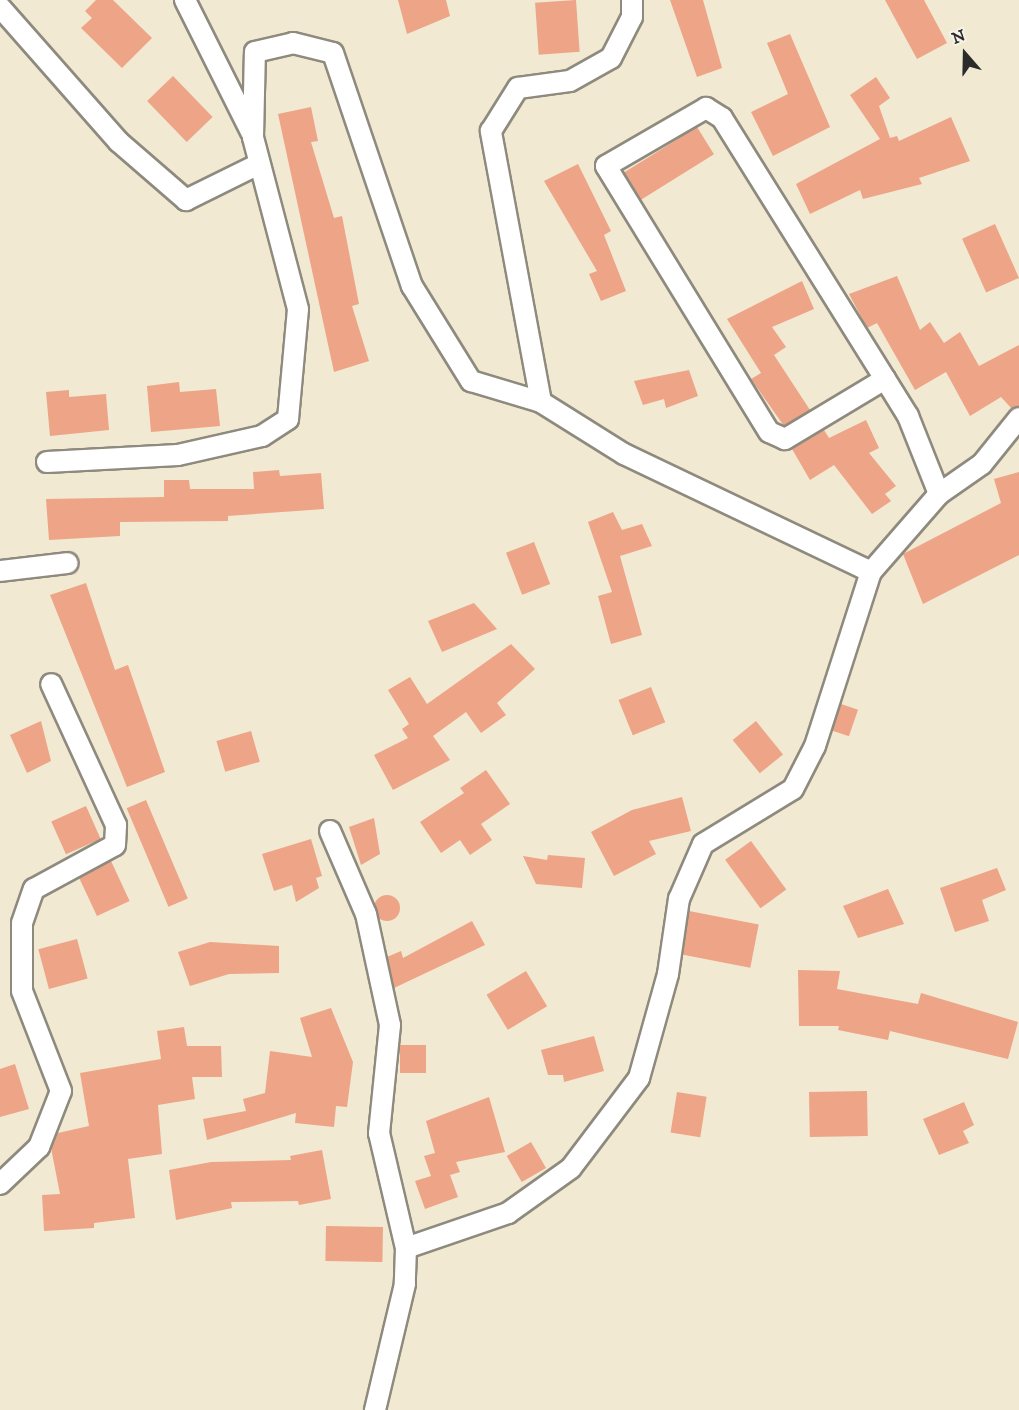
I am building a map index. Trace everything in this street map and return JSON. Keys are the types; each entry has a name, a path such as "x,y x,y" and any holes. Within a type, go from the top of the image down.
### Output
{"street":[{"path":"47,462 178,455 262,436 288,419 297,309 253,138 185,0"},
{"path":"541,402 491,131 518,88 570,81 611,58 632,17 632,0"},
{"path":"0,7 119,142 186,200 259,164"},
{"path":"253,138 255,52 293,43 333,53 412,286 471,381 541,402 624,454 871,572"},
{"path":"885,379 785,439 769,432 606,166 705,108 722,118 885,379 908,416 939,494"},
{"path":"406,1248 508,1213 571,1168 639,1078 668,974 679,899 704,844 793,789 814,746 871,572 939,494 982,464 1019,418"},
{"path":"0,571 68,562"},
{"path":"0,1184 39,1147 61,1091 22,991 22,923 34,889 115,845 116,825 51,684"},
{"path":"330,831 366,914 390,1025 379,1133 406,1248 405,1284 375,1410"}],"building":[{"path":"96,0 113,0 152,38 122,68 81,28 92,18 85,11"},
{"path":"398,0 446,0 450,16 407,34"},
{"path":"576,0 580,52 539,55 535,3"},
{"path":"670,0 703,0 722,68 697,77"},
{"path":"885,0 924,0 947,43 917,59"},
{"path":"790,34 830,127 773,156 751,112 788,94 767,43"},
{"path":"173,76 213,117 187,142 147,101"},
{"path":"876,77 890,98 879,106 890,138 897,136 899,141 951,117 970,161 919,178 922,184 863,199 860,190 810,214 796,184 880,139 850,95"},
{"path":"311,107 318,141 311,142 334,218 342,216 359,304 352,306 369,361 334,372 278,114"},
{"path":"697,127 714,154 641,200 624,173"},
{"path":"578,164 611,231 604,235 626,291 601,301 589,274 597,271 544,181"},
{"path":"995,224 1019,278 986,293 962,239"},
{"path":"897,276 920,330 930,322 944,343 960,332 979,366 1019,345 1019,406 1012,409 1001,397 970,416 946,372 915,390 877,323 867,328 849,294"},
{"path":"802,281 814,309 772,327 786,347 774,355 810,410 784,426 751,379 761,373 727,319"},
{"path":"689,370 698,396 666,408 664,399 643,405 634,381"},
{"path":"179,382 180,392 216,389 220,426 151,432 147,386"},
{"path":"69,390 69,397 106,394 109,430 50,436 46,392"},
{"path":"866,420 879,448 869,453 896,486 885,494 891,501 872,514 834,465 810,480 792,449 824,430 829,438"},
{"path":"279,470 280,476 321,473 324,509 228,516 228,521 120,522 120,536 49,540 46,499 164,497 164,480 189,480 190,489 254,489 253,472"},
{"path":"1019,472 1019,555 923,604 903,554 1001,503 994,479"},
{"path":"613,512 622,530 642,524 652,546 620,556 642,635 611,644 598,596 612,592 588,522"},
{"path":"534,542 550,584 522,595 506,553"},
{"path":"86,583 115,670 128,665 165,772 127,787 50,595"},
{"path":"474,603 497,629 442,652 428,621"},
{"path":"511,644 535,669 497,703 506,715 481,733 466,712 433,736 450,760 393,790 374,755 408,738 402,729 409,724 388,690 410,677 427,704"},
{"path":"651,687 665,722 633,735 619,700"},
{"path":"841,704 858,710 849,736 832,730"},
{"path":"41,721 51,761 27,773 10,735"},
{"path":"756,721 783,754 760,773 733,740"},
{"path":"251,731 260,762 225,772 216,741"},
{"path":"486,770 510,804 481,824 492,840 470,855 460,840 441,853 420,822 464,793 460,788"},
{"path":"682,797 691,831 649,841 656,854 614,876 591,832 632,810"},
{"path":"146,800 188,898 168,907 127,808"},
{"path":"86,806 101,839 66,854 51,821"},
{"path":"374,818 380,854 361,865 349,827"},
{"path":"311,839 322,876 316,878 319,888 296,902 292,885 274,891 262,854"},
{"path":"751,841 786,890 760,908 725,860"},
{"path":"548,855 585,858 582,888 536,884 523,856 547,860"},
{"path":"111,861 130,901 97,916 78,876"},
{"path":"997,868 1006,890 982,900 989,921 955,932 940,888"},
{"path":"888,889 904,924 858,938 843,906"},
{"path":"387,895 396,899 400,908 396,917 387,921 378,917 374,908 378,899"},
{"path":"689,911 759,925 750,968 681,954"},
{"path":"472,921 485,945 394,988 387,957 401,951 403,958"},
{"path":"77,939 88,979 49,989 38,949"},
{"path":"210,942 279,946 279,973 229,974 190,986 178,952"},
{"path":"798,970 840,971 837,989 918,1004 921,993 1018,1022 1008,1059 890,1031 888,1040 838,1030 839,1026 799,1026"},
{"path":"526,971 547,1006 508,1030 487,995"},
{"path":"331,1008 353,1062 347,1107 336,1106 334,1127 295,1123 296,1113 207,1140 203,1119 246,1111 243,1099 265,1093 270,1051 312,1057 300,1018"},
{"path":"184,1027 187,1046 221,1046 222,1077 192,1077 195,1099 158,1105 162,1154 128,1159 135,1218 94,1223 94,1228 44,1231 42,1195 60,1194 51,1148 58,1133 89,1126 80,1073 161,1059 157,1031"},
{"path":"594,1036 604,1071 564,1082 563,1075 548,1075 541,1050"},
{"path":"400,1045 426,1045 426,1073 400,1073"},
{"path":"15,1064 29,1109 0,1117 0,1069"},
{"path":"867,1091 868,1136 810,1137 809,1092"},
{"path":"677,1092 707,1097 700,1137 671,1132"},
{"path":"489,1097 505,1152 456,1162 460,1172 450,1175 458,1197 425,1209 415,1181 431,1176 424,1156 435,1153 426,1121"},
{"path":"964,1102 974,1125 963,1131 969,1143 939,1155 923,1119"},
{"path":"531,1142 546,1168 522,1182 507,1156"},
{"path":"322,1150 331,1199 299,1205 298,1201 231,1202 232,1208 176,1220 169,1170 211,1162 291,1160 290,1156"},
{"path":"326,1226 383,1227 382,1262 325,1261"}]}
